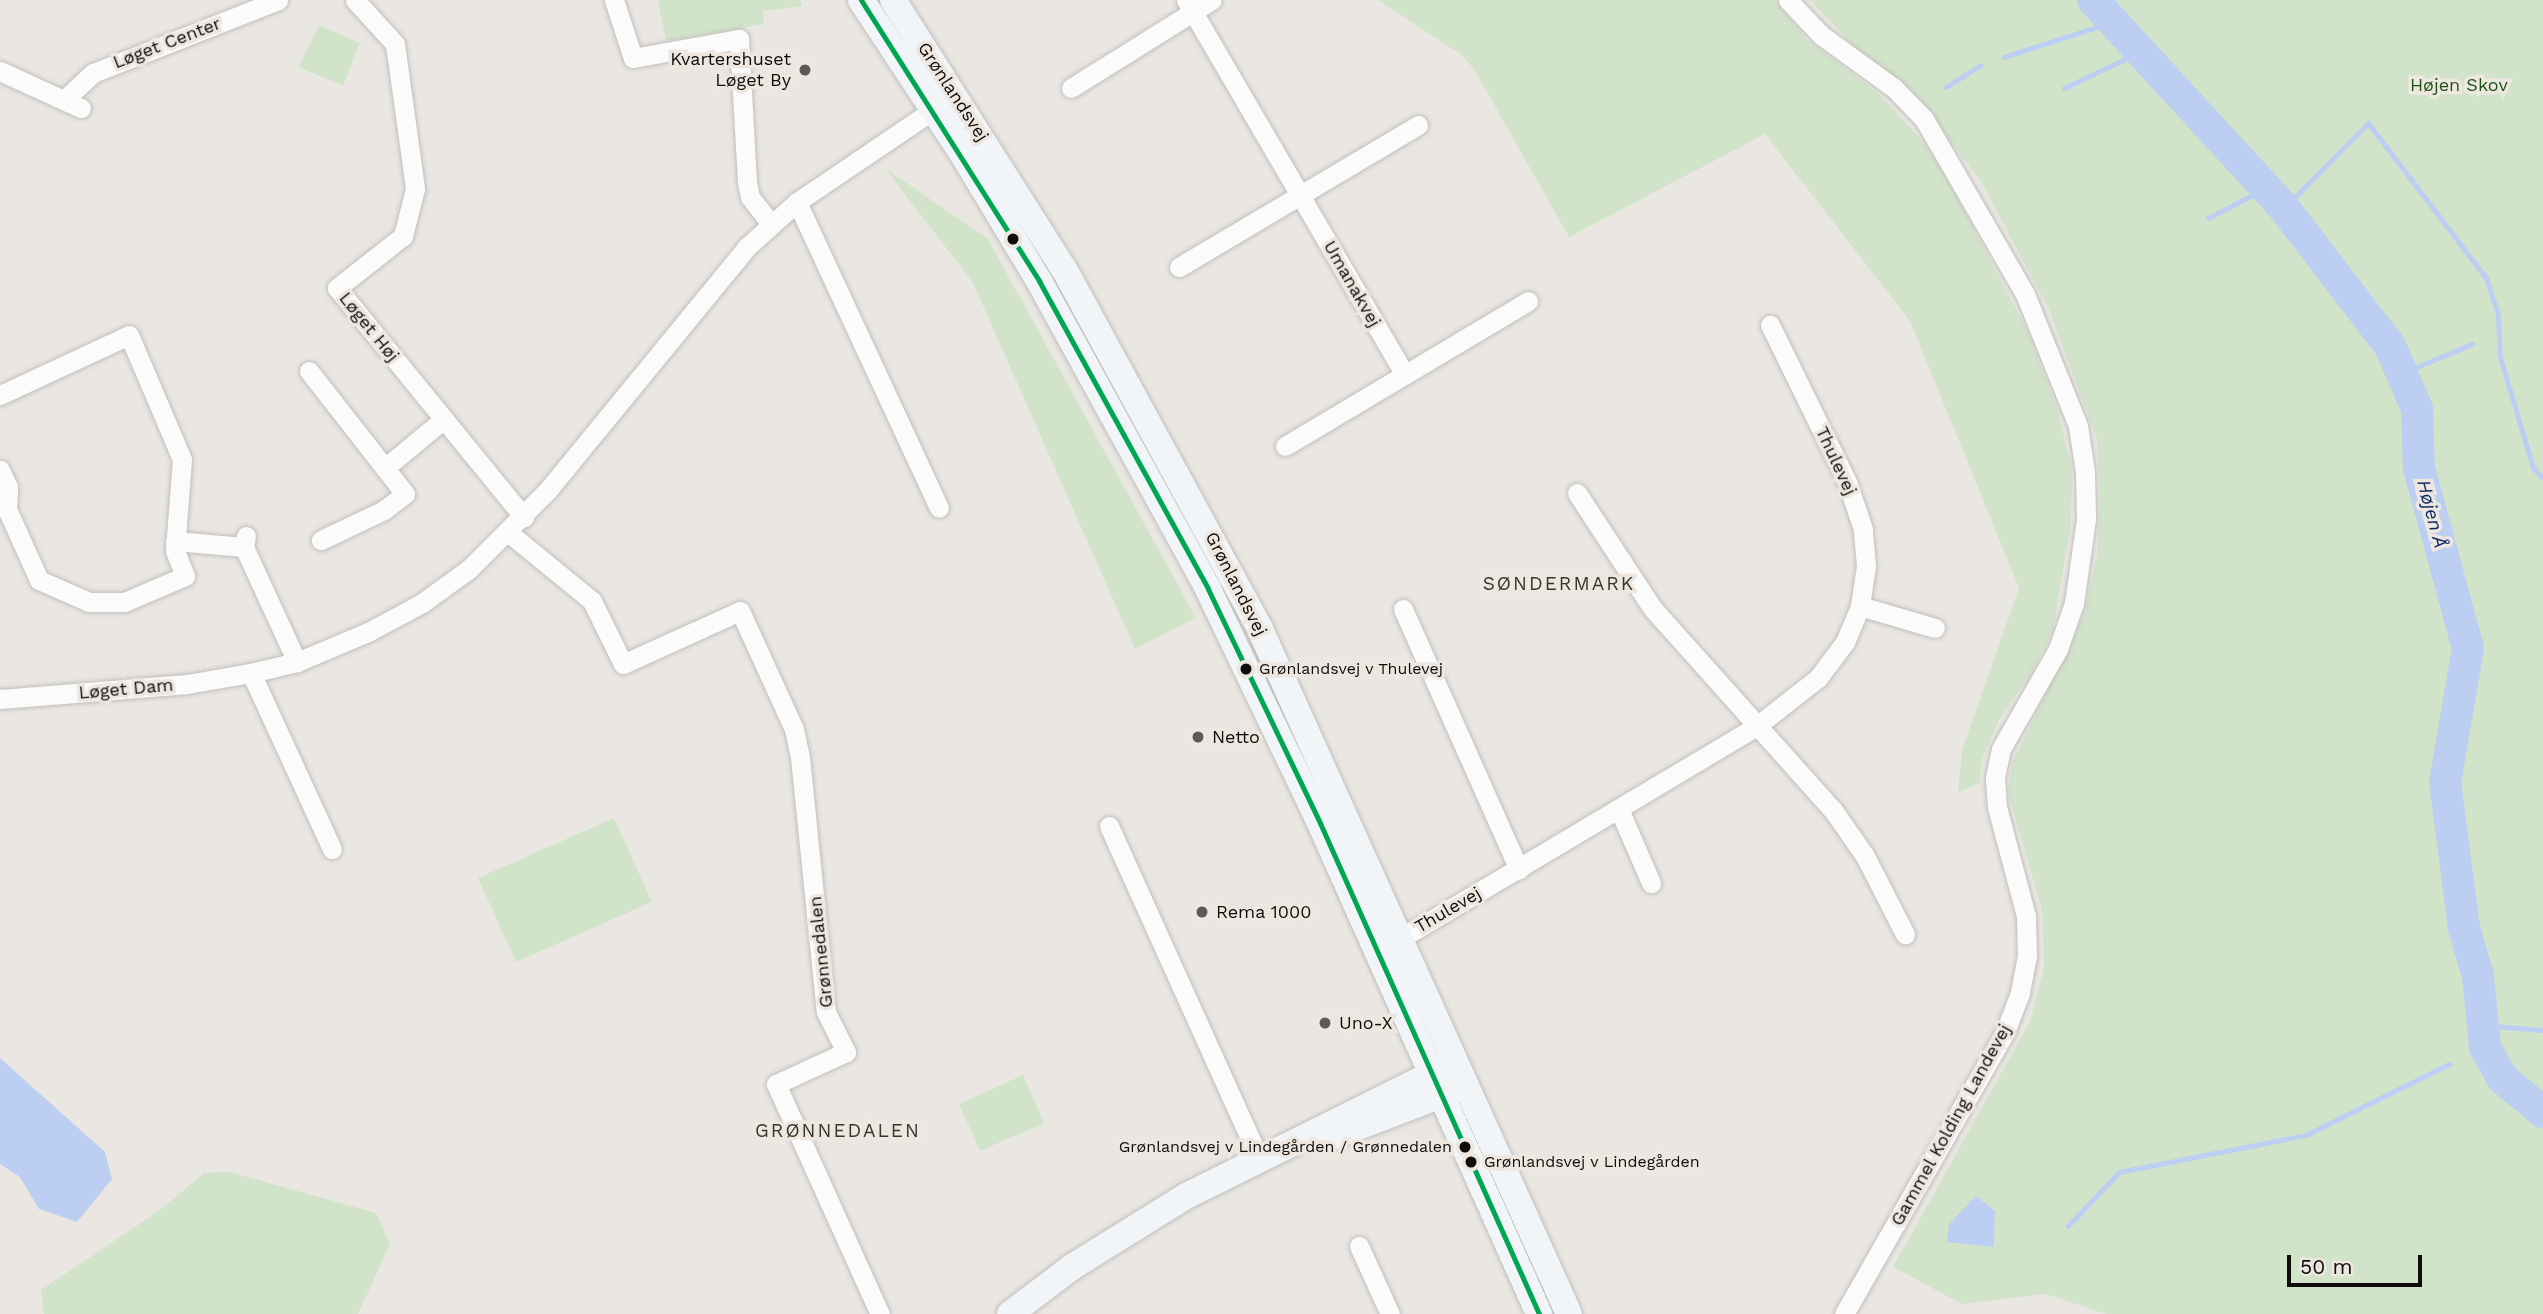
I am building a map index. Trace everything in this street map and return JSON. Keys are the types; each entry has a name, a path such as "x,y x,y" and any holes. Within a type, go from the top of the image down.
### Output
{"street":[{"name":"Løget Center","path":"0,71 72,104 93,73 278,0"},
{"name":"Løget Høj","path":"355,0 395,44 415,189 402,236 337,288 524,517"},
{"path":"614,0 633,58 739,39 747,182 750,197 771,224"},
{"name":"Grønlandsvej","path":"893,0 1064,269 1188,491 1273,656 1401,936 1459,1075 1569,1314"},
{"path":"1071,88 1189,6 1212,0"},
{"name":"Gammel Kolding Landevej","path":"1788,0 1821,35 1894,88 1924,119 2025,294 2078,426 2085,472 2086,519 2074,603 2058,649 2001,750 1995,778 1997,807 2026,916 2027,956 2020,993 2005,1032 1844,1314"},
{"name":"Grønlandsvej","path":"868,3 1039,281 1143,465 1238,648 1539,1314"},
{"name":"Umanakvej","path":"1189,6 1405,375"},
{"path":"332,849 251,673 297,662 422,603 509,533 670,337 771,224 797,202 932,110 956,97"},
{"path":"1179,267 1299,193 1418,125"},
{"path":"797,202 939,508"},
{"path":"1285,446 1528,301"},
{"name":"Thulevej","path":"1375,947 1401,936 1519,869 1758,725 1818,678 1845,642 1860,606 1866,566 1858,510 1770,325"},
{"path":"0,395 129,335 182,459 175,541 185,576 124,602 89,601 39,580 7,509 8,487 0,470"},
{"path":"309,370 405,494 384,510 321,540"},
{"path":"386,467 444,419"},
{"path":"1577,493 1653,609 1811,781 1854,840 1905,934"},
{"name":"Grønnedalen","path":"509,533 592,601 623,664 740,611 794,729 800,757 826,1012 846,1052 776,1084 880,1314"},
{"path":"175,541 245,542 297,662"},
{"path":"1860,606 1935,628"},
{"path":"1403,609 1519,869"},
{"name":"Løget Dam","path":"0,699 187,684 251,673"},
{"path":"1619,809 1651,883"},
{"path":"1109,826 1265,1158"},
{"path":"1010,1314 1132,1228 1265,1158 1459,1075"},
{"path":"1359,1247 1390,1314"}],"green space":[{"path":"658,0 801,0 802,6 763,11 764,24 666,41"},
{"path":"1378,0 1775,0 1807,40 1877,92 1920,138 1944,173 2026,328 2057,408 2072,470 2071,523 2053,630 2031,674 1998,722 1982,760 1980,783 1958,792 1962,750 2019,588 1910,321 1765,134 1569,237 1474,69 1460,54"},
{"name":"Højen Skov","path":"1810,0 2543,0 2543,1314 2106,1314 2046,1294 1962,1304 1893,1267 2030,1021 2044,967 2042,910 2008,792 2012,763 2084,615 2097,555 2100,500 2097,439 2048,307 1980,180 1911,90 1860,53"},
{"path":"319,25 360,43 343,86 298,67"},
{"path":"885,168 988,239 1196,618 1135,649 973,283"},
{"path":"614,818 652,902 516,962 478,878"},
{"path":"1023,1075 1044,1123 980,1151 959,1104"},
{"path":"230,1172 376,1213 390,1244 358,1314 44,1314 41,1290 160,1210 204,1173"}],"water":[{"path":"0,1058 105,1152 112,1179 77,1222 39,1209 20,1177 0,1164"},
{"path":"1976,1196 1995,1211 1994,1247 1947,1242 1949,1224"}],"waterway":[{"name":"Højen Å","path":"2093,0 2284,208 2390,346 2417,409 2419,468 2468,648 2445,782 2464,928 2478,976 2485,1047 2502,1078 2543,1112"},
{"path":"2004,57 2112,22"},
{"path":"2064,88 2140,52"},
{"path":"1946,87 1981,65"},
{"path":"2284,208 2368,123 2486,278 2498,315 2500,357 2533,468 2543,478"},
{"path":"2208,218 2266,188"},
{"path":"2402,373 2472,344"},
{"path":"2483,1025 2543,1030"},
{"path":"2474,1052 2485,1047"},
{"path":"2068,1226 2119,1172 2306,1135 2449,1064"}],"transit line":[{"path":"861,0 1039,281 1208,589 1320,823 1539,1314"}],"place":[{"name":"Kvartershuset Løget By","path":"805,70"},
{"name":"Grønlandsvej v Thulevej","path":"1246,669"},
{"name":"Netto","path":"1198,737"},
{"name":"Rema 1000","path":"1202,912"},
{"name":"Uno-X","path":"1325,1023"},
{"name":"Grønlandsvej v Lindegården / Grønnedalen","path":"1465,1147"},
{"name":"Grønlandsvej v Lindegården","path":"1471,1162"}],"district":[{"name":"SØNDERMARK","path":"1559,584"},
{"name":"GRØNNEDALEN","path":"838,1131"}]}
